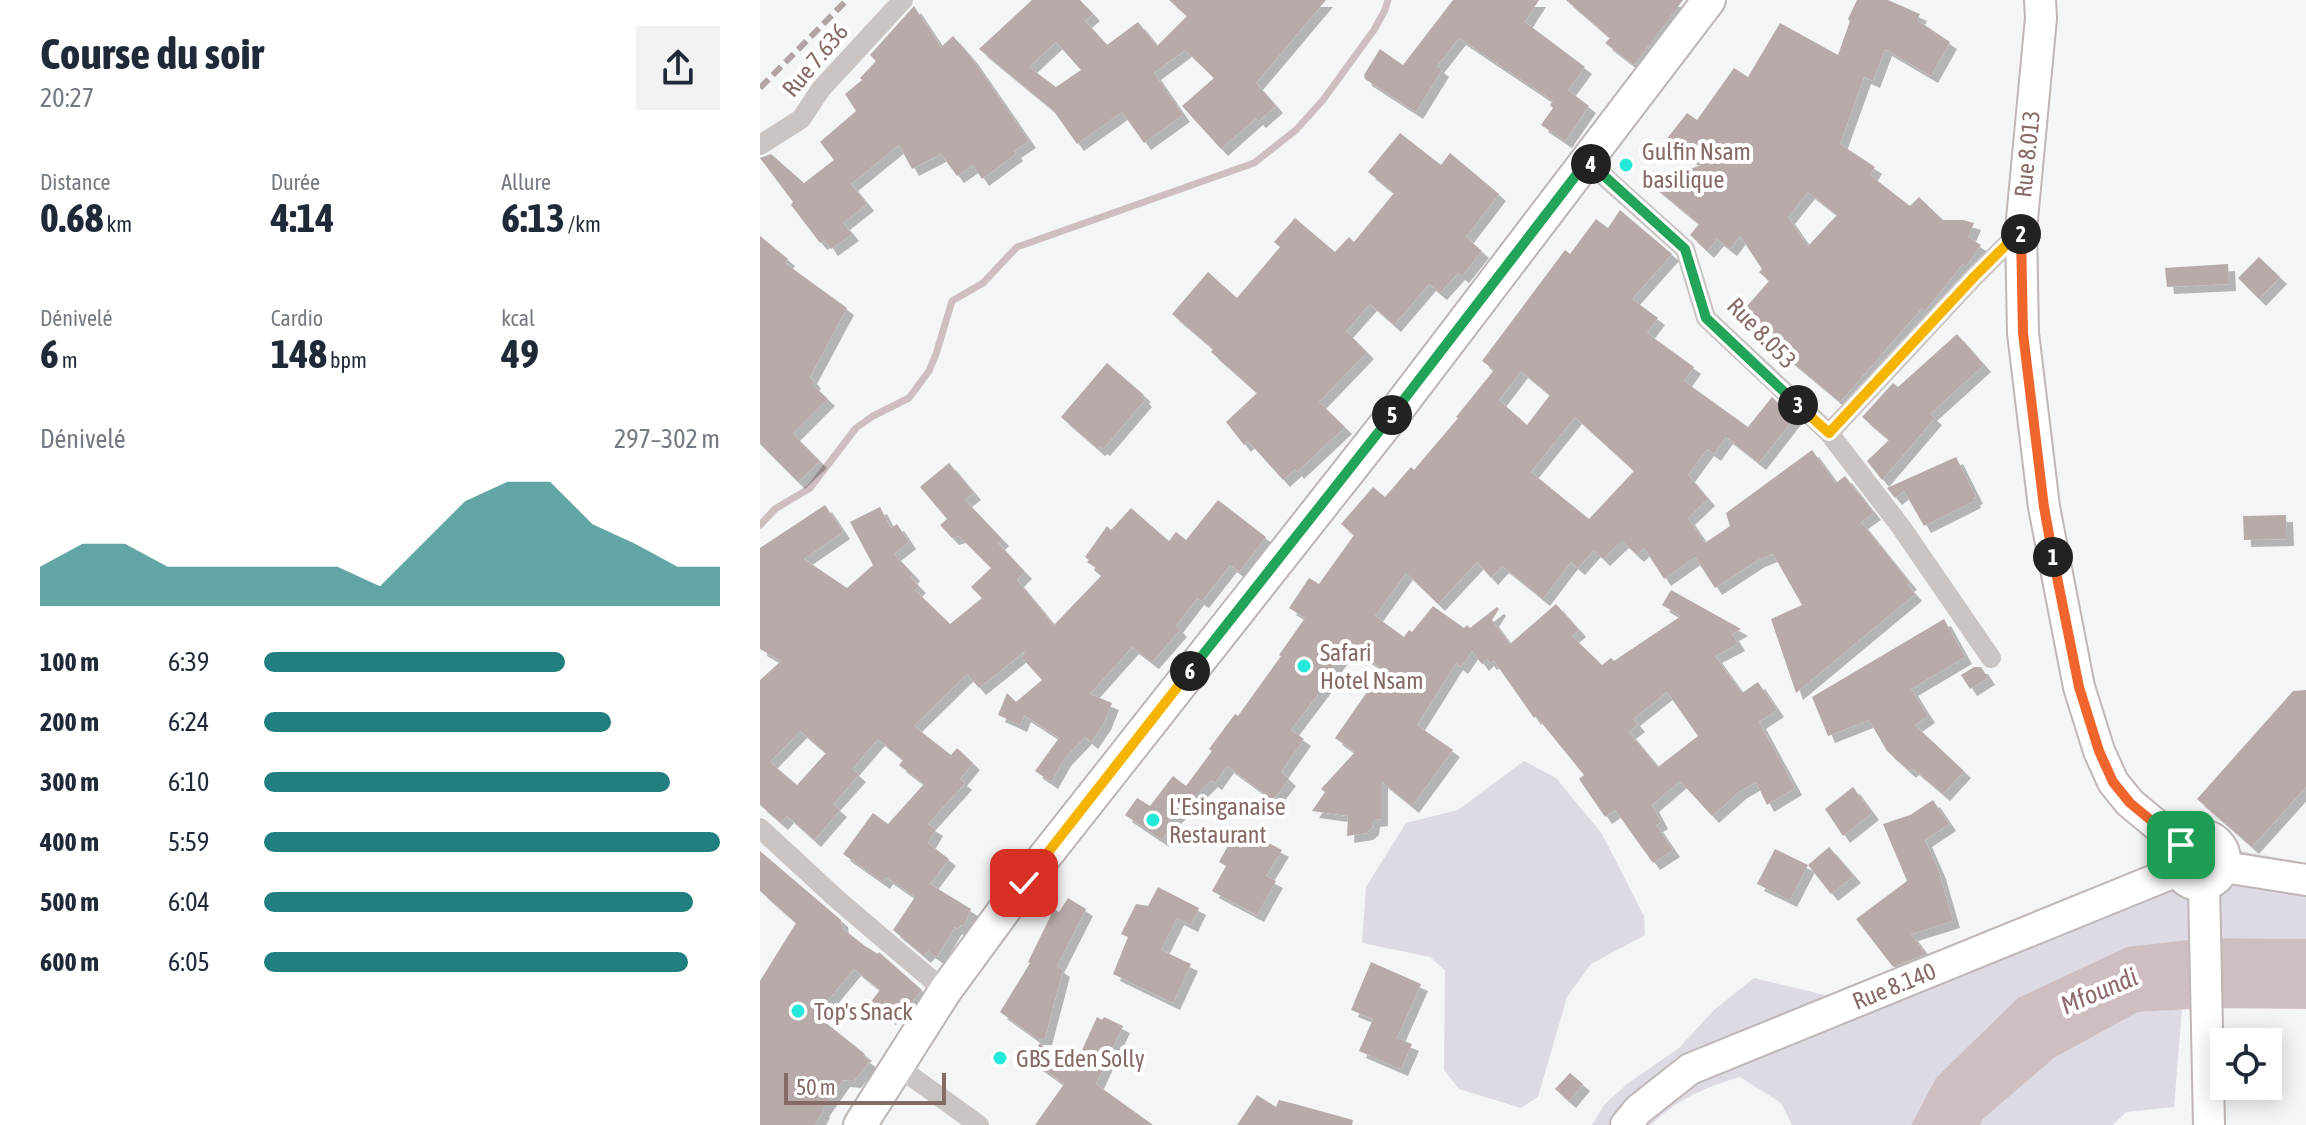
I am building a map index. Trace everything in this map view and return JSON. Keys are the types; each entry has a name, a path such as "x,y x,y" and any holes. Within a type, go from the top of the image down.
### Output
{"main road":[{"path":"860,1125 945,991 1024,883 1393,415 1709,0"},
{"name":"Rue 8.013","path":"2040,0 2041,18 2021,230 2023,333 2044,507 2079,687 2099,751 2113,782 2130,803 2196,867"},
{"path":"2209,1125 2206,938 2196,867 2306,880"},
{"name":"Rue 8.140","path":"1626,1125 1638,1110 1690,1069 2196,867"}],"street":[{"name":"Rue 7.636","path":"760,145 801,119 821,89 903,0"},
{"name":"Rue 8.053","path":"1587,161 1685,249 1706,318 1829,433 1933,572 1991,658"},
{"path":"1829,433 2021,230"},
{"path":"760,828 839,901 945,991"},
{"path":"897,1066 979,1125"}],"shaded area":[{"path":"1524,761 1556,778 1602,834 1644,916 1645,935 1591,964 1567,997 1538,1097 1521,1108 1459,1089 1444,1070 1445,970 1430,957 1362,943 1366,887 1406,823 1458,810"},
{"path":"2241,851 2306,863 2306,939 2206,938 1936,1078 1911,1125 1792,1125 1781,1103 1740,1077 1692,1095 1651,1125 1592,1125 1604,1105 1627,1084 1679,1048 1714,1010 1754,978 1854,1002 2106,900"},
{"path":"2182,1009 2174,1107 2126,1112 2113,1125 1980,1125 1983,1119 2054,1058 2138,1012"}],"water":[{"name":"Mfoundi","path":"2206,938 2306,939 2306,1009 2207,1008 2138,1012 2054,1058 1983,1119 1980,1125 1911,1125 1936,1078 2018,998 2127,947"}],"building":[{"path":"1032,0 1080,0 1093,14 1085,21 1107,45 1138,22 1157,46 1187,16 1169,0 1326,0 1256,83 1276,106 1259,121 1256,118 1221,149 1182,106 1214,78 1185,50 1154,73 1183,115 1144,143 1122,112 1077,144 1053,110 979,49","holes":["1056,42 1081,70 1056,87 1029,67"]},
{"path":"1453,0 1539,0 1525,22 1585,67 1568,90 1589,106 1565,141 1541,125 1553,108 1550,105 1553,101 1459,38 1437,66 1442,70 1416,112 1365,79 1364,75 1380,49 1403,65"},
{"path":"1566,0 1683,0 1634,65 1605,43 1610,38"},
{"path":"1857,0 1888,0 1920,14 1917,20 1950,42 1931,76 1885,49 1873,81 1864,77 1840,144 1875,167 1870,175 1910,206 1919,197 1943,220 1974,223 1968,237 1981,245 1966,266 1963,264 1925,311 1922,308 1840,402 1786,357 1783,360 1764,342 1769,336 1741,313 1769,281 1759,272 1762,269 1740,236 1730,249 1717,239 1707,251 1690,235 1699,224 1651,184 1701,165 1665,141 1687,113 1697,120 1734,68 1748,77 1780,23 1838,55 1850,21 1848,19","holes":["1808,192 1837,215 1808,246 1788,217"]},
{"path":"914,6 941,47 953,36 971,57 1029,141 982,179 973,165 957,176 941,154 912,169 899,145 851,184 867,204 843,223 852,234 831,249 825,240 820,243 760,158 771,154 804,183 834,160 820,142 856,111 845,94 862,80 860,78 876,61 870,55"},
{"path":"1400,133 1441,165 1450,153 1499,194 1466,237 1482,251 1462,276 1458,273 1440,293 1429,284 1394,325 1370,304 1346,331 1367,352 1319,402 1345,427 1297,472 1295,469 1283,480 1248,441 1244,445 1226,422 1257,393 1172,314 1208,272 1237,298 1280,247 1274,242 1295,218 1335,252 1349,237 1354,242 1394,193 1368,172"},
{"path":"1620,210 1672,254 1632,299 1658,318 1647,333 1694,367 1684,381 1748,427 1772,397 1794,418 1759,463 1726,437 1714,454 1707,449 1688,475 1708,499 1688,518 1705,543 1730,526 1726,513 1812,450 1836,483 1845,476 1874,513 1861,522 1910,583 1907,585 1915,594 1796,693 1771,619 1802,605 1773,554 1758,560 1715,588 1695,557 1664,579 1644,548 1637,555 1622,541 1603,559 1594,550 1578,568 1571,562 1543,599 1502,566 1491,578 1477,562 1438,604 1406,573 1375,616 1404,637 1409,630 1412,632 1433,606 1464,628 1467,625 1470,628 1497,607 1499,609 1492,620 1510,644 1556,604 1579,630 1572,636 1602,665 1611,658 1614,661 1681,616 1662,605 1671,590 1741,629 1732,634 1738,644 1715,656 1742,693 1758,682 1777,710 1759,722 1795,788 1767,805 1756,782 1739,792 1712,816 1680,781 1652,805 1661,822 1656,825 1673,850 1653,863 1615,810 1605,817 1579,779 1584,775 1536,716 1534,718 1494,661 1490,663 1487,659 1482,664 1472,651 1461,667 1456,663 1417,725 1453,750 1412,806 1381,781 1381,819 1373,820 1372,828 1366,833 1347,836 1348,816 1312,811 1325,792 1321,789 1355,752 1335,738 1383,669 1349,647 1321,682 1325,685 1291,730 1304,739 1281,772 1289,779 1273,800 1227,766 1215,783 1211,780 1169,822 1173,824 1162,840 1125,815 1137,798 1150,806 1173,776 1186,786 1212,751 1209,749 1235,714 1238,716 1305,618 1289,608 1309,578 1319,584 1354,535 1341,524 1373,487 1385,497 1411,467 1414,470 1494,370 1482,361 1565,250 1570,254 1596,219 1608,228","holes":["1521,371 1550,395 1527,425 1499,400","1575,417 1634,471 1589,519 1531,472","1667,692 1698,736 1658,767 1629,732 1638,725 1633,719"]},
{"path":"760,236 788,259 785,263 847,308 810,377 814,382 812,384 828,399 793,434 820,461 798,482 760,444"},
{"path":"2259,257 2280,277 2259,299 2238,278"},
{"path":"2228,264 2229,284 2167,287 2165,268"},
{"path":"1957,334 1984,365 1930,414 1935,418 1882,480 1867,461 1889,440 1862,417 1893,383 1898,387"},
{"path":"1107,363 1144,395 1145,400 1103,449 1098,449 1061,417"},
{"path":"1956,457 1976,497 1974,501 1924,526 1904,491 1895,498 1887,488"},
{"path":"949,463 974,493 965,500 1002,539 998,543 1025,572 1017,580 1054,625 1101,576 1085,557 1107,526 1111,530 1131,508 1169,541 1176,532 1186,540 1218,500 1266,537 1239,572 1230,565 1202,601 1197,598 1176,626 1180,630 1152,662 1132,647 1090,694 1112,703 1104,723 1091,742 1085,737 1064,759 1051,782 1035,771 1059,738 1024,715 1020,725 998,715 1007,693 1016,702 1042,680 1022,658 1025,651 979,688 967,674 914,726 951,755 957,748 973,763 960,779 965,783 928,824 936,829 928,843 949,859 930,884 971,909 964,926 955,927 937,957 928,951 924,956 893,930 915,897 886,877 883,882 843,854 873,813 888,824 924,784 899,765 903,760 878,739 852,769 859,775 833,804 840,810 814,840 787,816 781,823 760,805 760,680 781,661 760,649 760,548 825,505 843,532 804,559 847,588 873,565 850,522 880,507 891,528 897,524 909,542 894,554 913,574 910,577 919,586 915,590 950,624 982,598 971,587 991,568 959,536 952,538 940,525 947,519 920,487","holes":["800,731 826,753 797,785 770,762"]},
{"path":"2286,515 2287,539 2244,540 2243,516"},
{"path":"1944,619 1965,657 1911,689 1928,716 1915,725 1964,771 1943,794 1912,768 1909,771 1887,751 1869,720 1828,736 1812,697"},
{"path":"1974,667 1981,667 1988,678 1970,689 1961,675"},
{"path":"2306,690 2306,787 2252,847 2197,799 2293,691"},
{"path":"1853,787 1872,813 1843,836 1825,809"},
{"path":"1933,800 1949,824 1925,840 1939,872 1953,921 1911,934 1926,954 1893,967 1856,919 1907,881 1883,824 1910,815"},
{"path":"1250,833 1282,850 1266,876 1276,881 1257,915 1212,891 1226,866 1219,862 1230,842 1241,848"},
{"path":"1829,847 1854,876 1831,894 1808,865"},
{"path":"1775,849 1808,865 1790,900 1757,884"},
{"path":"760,851 841,920 842,928 865,946 879,952 922,990 910,1004 904,999 889,1018 870,1003 880,990 854,969 816,1015 870,1061 854,1081 843,1080 815,1125 760,1125 760,981 796,923 760,891"},
{"path":"1158,887 1199,908 1191,925 1177,918 1161,950 1191,964 1173,1003 1113,974 1128,937 1121,934 1136,904 1148,906"},
{"path":"1068,898 1086,909 1057,966 1063,970 1045,1038 1036,1038 1000,1012 1030,963 1054,909 1059,912"},
{"path":"1371,962 1421,984 1397,1038 1412,1044 1401,1069 1359,1051 1373,1019 1351,1010"},
{"path":"1097,1017 1123,1026 1096,1084 1153,1125 1035,1125 1064,1084 1029,1059 1040,1043 1074,1068"},
{"path":"1570,1073 1583,1084 1569,1101 1555,1089"},
{"path":"1257,1095 1276,1107 1279,1100 1353,1120 1352,1125 1237,1125"}],"waterway":[{"path":"760,525 775,509 810,488 856,428 909,398 929,371 952,301 983,283 1017,247 1254,163 1296,130 1323,100 1374,30 1388,0"}],"railway":[{"path":"760,88 847,0"}],"place":[{"name":"Gulfin Nsam basilique","path":"1626,165"},
{"name":"Safari Hotel Nsam","path":"1304,666"},
{"name":"L'Esinganaise Restaurant","path":"1153,820"},
{"name":"Top's Snack","path":"798,1011"},
{"name":"GBS Eden Solly","path":"1000,1058"}],"route":[{"path":"1024,883 1393,415 1587,161 1685,249 1706,318 1829,433 2021,230 2023,333 2033,425 2044,507 2079,687 2099,751 2113,782 2130,803 2181,845"}]}
